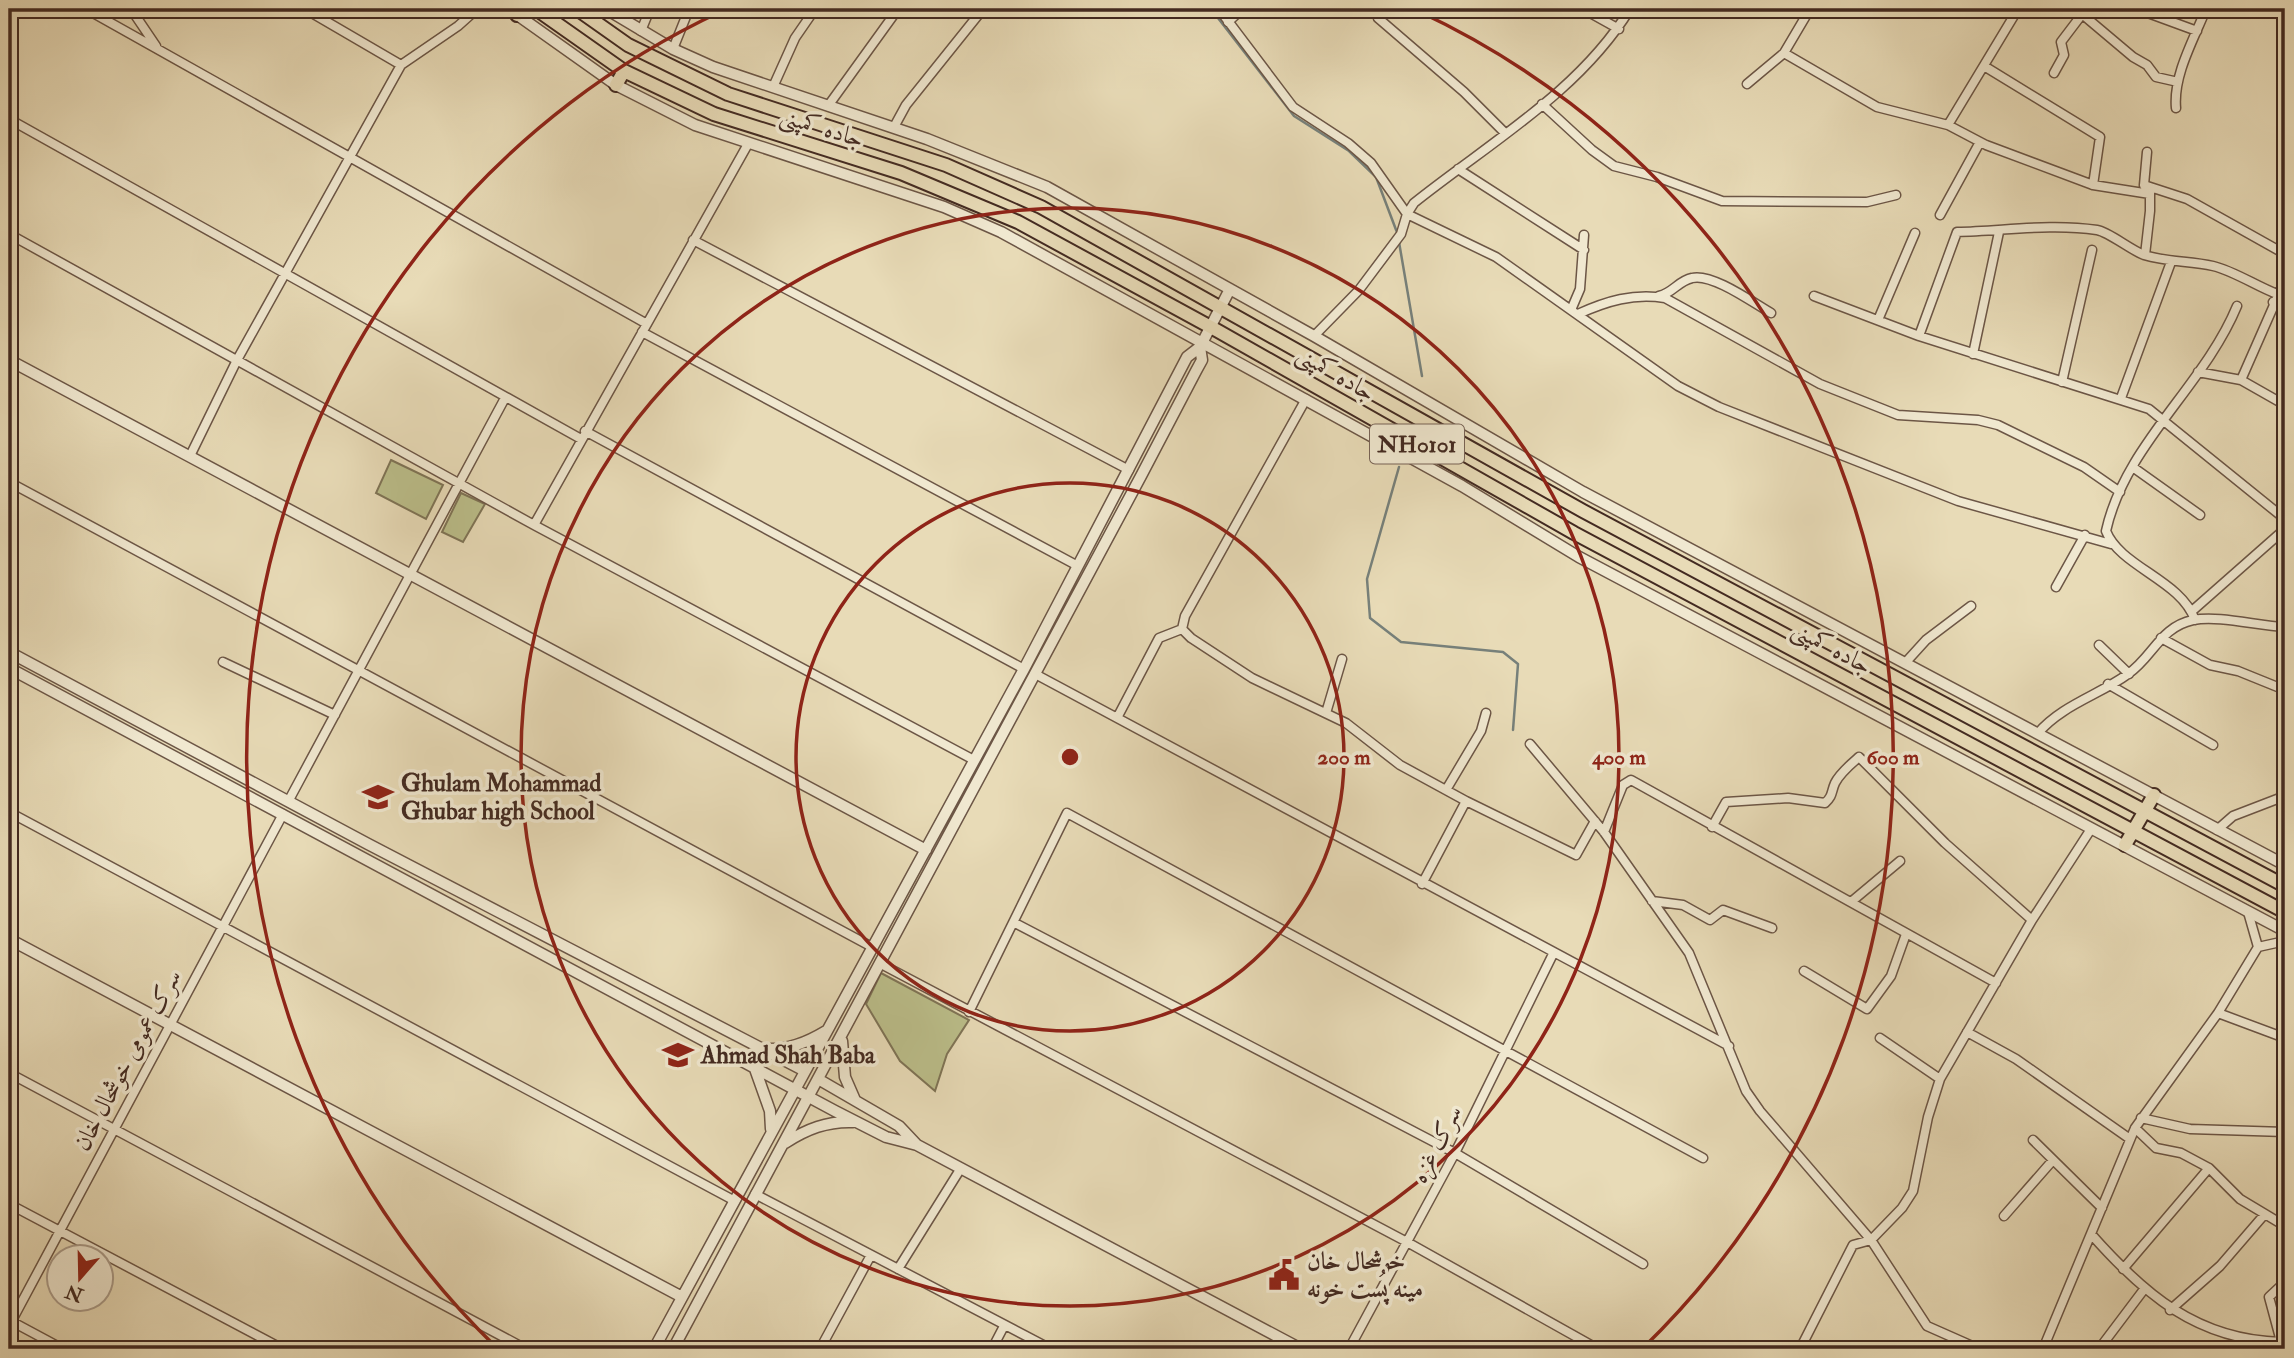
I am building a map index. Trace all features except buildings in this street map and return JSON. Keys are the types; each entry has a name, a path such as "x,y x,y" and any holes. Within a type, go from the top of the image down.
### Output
{"highway":[{"name":"جاده کمپنی","path":"536,9 624,71 713,114 901,173 962,196 1018,222 1574,533 2285,912"},
{"name":"جاده کمپنی","path":"577,9 628,44 717,89 946,165 1029,201 1583,510 2285,886"},
{"path":"616,85 624,71"},
{"path":"2125,845 2154,794"}],"street":[{"path":"86,9 644,328 1078,566"},
{"path":"131,9 158,48"},
{"path":"305,9 401,65"},
{"path":"190,456 237,360 401,65 458,26 477,9"},
{"path":"606,9 673,49 773,87 894,127 1047,187 1314,336 1583,492 2285,865"},
{"path":"641,31 650,9"},
{"path":"673,49 689,9"},
{"path":"773,87 794,38 815,9"},
{"path":"828,106 898,9"},
{"path":"894,127 906,105 983,9"},
{"path":"1219,9 1288,102 1311,122 1348,143 1371,163 1406,214 1496,257 1678,386 1719,407 1958,501 2111,544 2159,580 2194,615 2285,626"},
{"path":"1228,22 1242,9"},
{"path":"1583,9 1619,29"},
{"path":"1314,336 1359,290 1398,238 1406,214 1414,204 1542,104 1595,58 1619,29 1630,9"},
{"path":"1747,84 1784,53 1809,10 1798,9"},
{"path":"1948,125 2018,9"},
{"path":"2137,9 2197,31"},
{"path":"2176,108 2178,82 2206,9"},
{"path":"516,11 616,85 695,125 944,207 1001,232 1462,486 1579,557 2285,932"},
{"path":"2053,73 2064,53 2061,42 2084,12 2123,49 2152,69 2156,77 2178,82"},
{"path":"1378,18 1464,92 1505,133"},
{"path":"1784,53 1877,107 1948,125 1980,142 2093,185 2150,194"},
{"path":"1984,66 2101,137 2093,185"},
{"path":"1542,104 1592,150 1614,166 1657,177 1722,201 1867,202 1896,195"},
{"path":"9,119 505,398 583,435 1024,669"},
{"path":"1940,215 1980,142"},
{"path":"534,525 748,144"},
{"path":"2145,255 2150,194 2144,185 2147,152"},
{"path":"1458,169 1584,250"},
{"path":"2144,185 2187,199 2285,254"},
{"path":"1919,336 1955,234 2038,227 2094,229 2104,232 2123,247 2145,255 2171,262 2214,267 2275,298 2285,307"},
{"path":"1973,354 1998,232"},
{"path":"1878,320 1915,233"},
{"path":"9,234 534,525 974,761"},
{"path":"1575,312 1580,289 1584,235"},
{"path":"693,240 1129,470"},
{"path":"2062,382 2092,250"},
{"path":"2121,398 2171,262"},
{"path":"1575,312 1608,300 1669,294 1678,285 1693,277 1710,278 1770,313"},
{"path":"2241,380 2285,280"},
{"path":"654,1349 1024,669 1187,357 1202,344 1230,289"},
{"path":"1814,296 1919,336 2149,409 2285,519"},
{"path":"1657,297 1665,298 1820,384 1898,415 1978,420 1998,425 2084,467 2120,492"},
{"path":"2111,544 2106,531 2120,492 2163,419 2221,339 2237,306"},
{"path":"673,1349 1037,675 1202,360 1202,344"},
{"path":"9,360 926,850"},
{"path":"2198,372 2241,380 2285,405"},
{"path":"289,800 505,398"},
{"path":"1182,629 1185,616 1306,400"},
{"path":"2134,468 2200,516"},
{"path":"9,482 360,668 872,947"},
{"path":"2038,733 2068,707 2083,702 2108,684 2129,674 2161,638 2194,615 2285,530"},
{"path":"2056,587 2085,535"},
{"path":"1063,593 1076,600"},
{"path":"1906,662 1926,640 1971,606"},
{"path":"1182,629 1191,638 1252,678 1326,713 1367,737 1400,765 1576,855 1595,821"},
{"path":"1118,719 1159,638 1182,629"},
{"path":"2161,638 2210,665 2238,671 2285,690"},
{"path":"2099,645 2129,674"},
{"path":"9,652 368,844 805,1071 899,1125 916,1145"},
{"path":"1326,713 1337,684 1342,659"},
{"path":"223,662 335,715"},
{"path":"9,668 808,1097 886,1137 916,1145 961,1168 1301,1349"},
{"path":"1037,675 1422,884 1729,1046"},
{"path":"2108,684 2213,745"},
{"path":"1446,790 1482,731 1486,713"},
{"path":"987,737 1000,744"},
{"path":"1530,744 1604,832 1689,953 1746,1091 1760,1111 1871,1240 1927,1326 1979,1349"},
{"path":"187,764 194,751"},
{"path":"1712,827 1726,802 1788,798 1825,803 1832,797 1841,775 1860,757 1945,843 2032,919"},
{"path":"1604,832 1623,785 1631,780 1996,983"},
{"path":"2217,830 2233,816 2285,796"},
{"path":"1422,884 1466,801"},
{"path":"9,812 735,1201"},
{"path":"969,1012 1068,813 1703,1158"},
{"name":"سرک عمومی خوشحال خان","path":"10,1322 282,814"},
{"path":"1800,1349 1853,1245 1871,1240 1902,1208 1913,1191 1928,1116 1940,1079 2032,919 2091,829"},
{"path":"361,856 368,844"},
{"path":"1851,902 1900,861"},
{"path":"1652,901 1683,905 1710,920 1723,910 1772,928"},
{"path":"2248,912 2258,947"},
{"path":"1015,923 1455,1153 1643,1264"},
{"path":"1804,971 1833,986 1867,1009 1891,976 1906,933"},
{"path":"9,939 682,1297"},
{"path":"2043,1349 2135,1128 2218,1013 2258,947 2285,941"},
{"name":"سرک غزه","path":"1349,1349 1455,1153 1553,954"},
{"path":"881,964 1406,1242 1598,1349"},
{"path":"2218,1013 2285,1038"},
{"path":"760,1048 779,1049 804,1044 827,1031"},
{"path":"1967,1032 2016,1059 2130,1139"},
{"path":"843,1034 841,1053 845,1077 855,1100"},
{"path":"1880,1038 1940,1079"},
{"path":"754,1066 770,1111 771,1130"},
{"path":"9,1073 526,1349"},
{"path":"2141,1118 2190,1129 2285,1132"},
{"path":"782,1145 817,1126 835,1121 856,1122"},
{"path":"2135,1128 2157,1148 2181,1153 2209,1168 2240,1199 2285,1226"},
{"path":"2033,1140 2102,1208"},
{"path":"2004,1216 2053,1160"},
{"path":"898,1269 961,1168"},
{"path":"2123,1269 2209,1168"},
{"path":"755,1194 1051,1349"},
{"path":"9,1204 283,1349"},
{"path":"2170,1310 2220,1266 2264,1215"},
{"path":"2091,1234 2123,1269 2170,1310 2250,1341 2282,1345 2269,1297 2285,1282"},
{"path":"821,1349 871,1255"},
{"path":"2099,1349 2145,1288"},
{"path":"10,1322 63,1349"},
{"path":"992,1349 1004,1326"}],"green space":[{"path":"391,460 443,485 426,519 376,493"},
{"path":"461,493 485,504 463,542 442,532"},
{"path":"881,973 969,1020 947,1054 935,1091 900,1061 866,1004"}],"waterway":[{"path":"1211,9 1294,116 1349,151 1376,177 1398,235"},
{"path":"1399,242 1422,376"},
{"path":"1399,467 1367,579 1370,618 1401,642 1503,652 1518,664 1513,730"}],"place":[{"name":"Ghulam Mohammad Ghubar high School","path":"378,797"},
{"name":"Ahmad Shah Baba","path":"678,1055"},
{"name":"خوشحال خان مینه پُست خونه","path":"1284,1275"}]}
